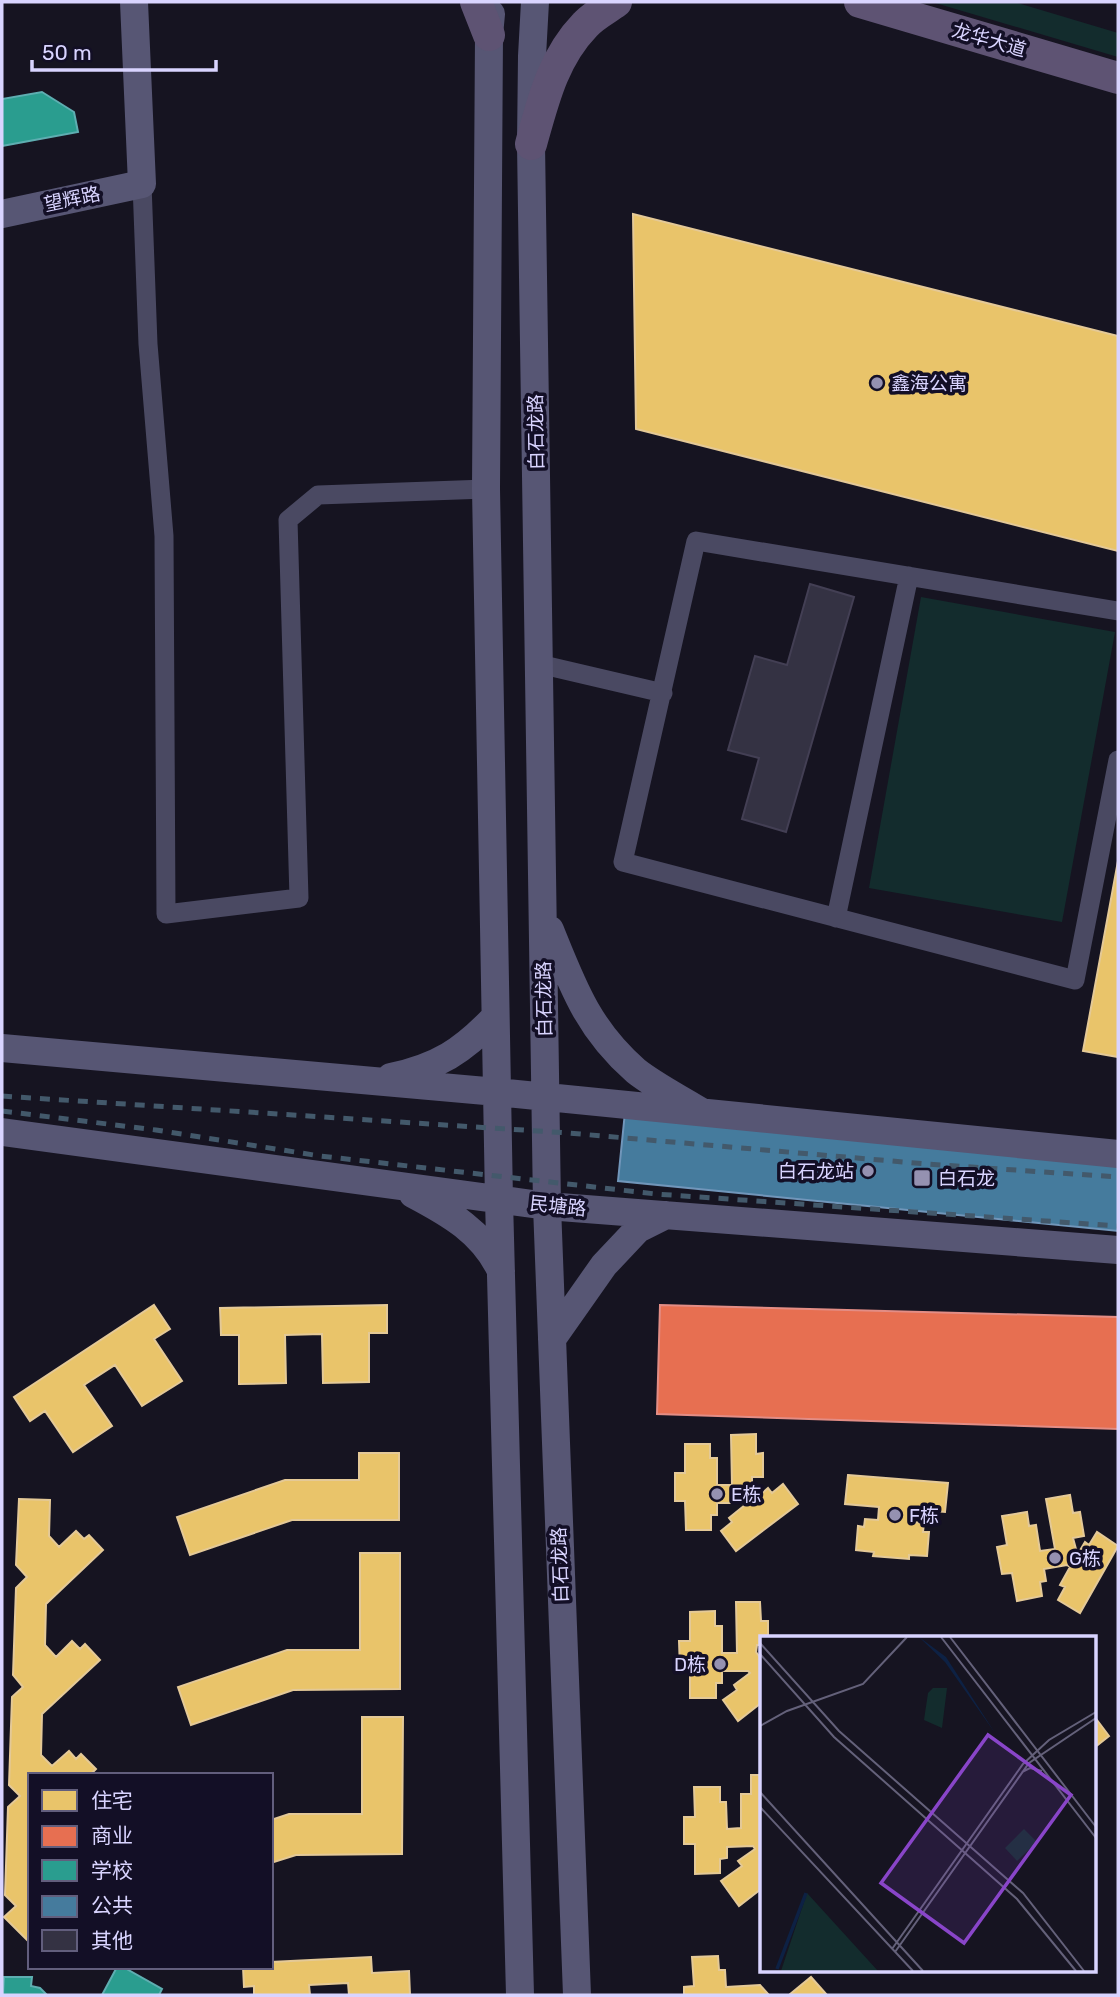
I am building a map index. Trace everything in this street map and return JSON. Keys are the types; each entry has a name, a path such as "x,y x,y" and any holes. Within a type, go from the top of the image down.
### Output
{"main road":[{"path":"134,2 142,184"},
{"path":"476,2 489,35"},
{"path":"493,2 489,35 486,489 500,1271 520,1995"},
{"name":"白石龙路","path":"536,2 531,144 547,1206 577,1995"},
{"path":"531,144 550,79 566,51 585,24 615,2"},
{"name":"龙华大道","path":"860,2 1118,78"},
{"name":"望辉路","path":"2,214 142,184"},
{"path":"543,915 581,1004 608,1044 638,1072 705,1115"},
{"path":"372,1081 414,1072 450,1056 472,1041 495,1017"},
{"path":"2,1048 496,1092 705,1115 1118,1154"},
{"name":"民塘路","path":"2,1132 547,1206 1118,1250"},
{"path":"398,1186 452,1215 474,1233 494,1255 500,1271"},
{"path":"552,1339 604,1265 638,1229 666,1215"}],"street":[{"path":"142,184 148,344 164,536 166,914 299,898 288,520 318,495 486,489"},
{"path":"1118,611 696,541 623,862 1075,980 1115,794 1118,760"},
{"path":"836,918 909,576"},
{"path":"539,664 663,693"}],"green space":[{"path":"932,2 1014,2 1118,33 1118,57"},
{"path":"921,597 1115,632 1062,922 869,888"}],"building: 住宅":[{"name":"鑫海公寓","path":"633,214 1118,336 1118,551 636,429"},
{"path":"1118,861 1118,1057 1083,1051"},
{"path":"154,1305 170,1329 154,1339 182,1381 142,1406 115,1365 84,1385 112,1426 73,1452 45,1411 30,1421 14,1397"},
{"path":"387,1305 387,1333 369,1333 369,1382 323,1383 322,1334 285,1335 286,1383 239,1384 239,1335 221,1335 220,1308"},
{"name":"E栋","path":"756,1434 756,1454 763,1453 763,1477 752,1477 752,1485 760,1495 768,1488 772,1493 783,1484 798,1504 736,1551 721,1531 732,1522 729,1518 745,1505 743,1503 717,1503 717,1515 711,1515 711,1530 686,1530 685,1501 675,1501 675,1473 685,1473 685,1444 710,1444 710,1458 717,1458 717,1485 732,1485 731,1435"},
{"path":"359,1453 399,1453 399,1520 292,1520 190,1555 177,1517 285,1480 359,1480"},
{"name":"F栋","path":"848,1475 948,1483 945,1512 911,1509 910,1522 924,1523 923,1532 929,1532 927,1556 909,1555 909,1559 873,1556 874,1552 856,1550 858,1526 864,1527 865,1519 878,1520 879,1507 845,1504"},
{"name":"G栋","path":"1070,1495 1073,1513 1080,1512 1084,1536 1073,1538 1076,1549 1079,1552 1085,1542 1089,1545 1097,1532 1118,1546 1080,1613 1058,1600 1065,1587 1060,1585 1070,1567 1067,1565 1044,1569 1046,1581 1040,1582 1042,1596 1017,1601 1012,1573 1002,1574 997,1547 1007,1545 1002,1516 1027,1512 1029,1526 1036,1525 1040,1551 1055,1549 1046,1499"},
{"path":"19,1499 50,1500 49,1536 59,1547 76,1531 84,1539 89,1535 103,1550 46,1604 45,1645 56,1657 72,1641 80,1649 85,1644 100,1660 42,1714 41,1755 52,1766 69,1751 76,1759 81,1754 96,1769 92,1773 28,1773 27,1940 4,1917 16,1906 5,1895 8,1807 20,1796 9,1785 12,1697 23,1687 13,1675 16,1588 27,1577 16,1565"},
{"path":"360,1553 400,1553 400,1689 293,1690 191,1725 178,1687 287,1650 360,1650"},
{"name":"D栋","path":"736,1602 760,1602 761,1621 768,1621 768,1636 760,1636 760,1645 757,1645 756,1652 760,1658 760,1704 738,1721 723,1700 737,1690 734,1685 750,1673 748,1671 722,1671 722,1683 716,1683 716,1698 690,1698 690,1669 680,1669 679,1641 690,1641 690,1612 715,1611 715,1626 722,1626 722,1653 737,1653"},
{"path":"362,1717 403,1717 402,1854 296,1855 273,1862 273,1819 289,1814 362,1814"},
{"path":"1096,1719 1109,1736 1096,1746"},
{"path":"751,1775 760,1775 760,1890 739,1906 721,1881 742,1866 738,1861 755,1849 753,1846 727,1847 727,1858 720,1859 720,1873 695,1874 695,1844 684,1844 684,1817 695,1817 694,1787 720,1787 720,1802 726,1802 727,1829 741,1828 741,1794 751,1794"},
{"path":"718,1956 719,1970 725,1970 726,1987 760,1985 769,1995 684,1995 684,1987 694,1986 692,1957"},
{"path":"371,1957 372,1973 409,1971 410,1995 349,1995 348,1983 309,1985 310,1995 254,1995 254,1986 244,1987 243,1969 273,1969 273,1962"},
{"path":"811,1977 827,1995 789,1995"}],"building: 商业":[{"path":"660,1305 1118,1317 1118,1429 657,1414"}],"building: 学校":[{"path":"42,92 74,112 78,132 2,146 2,99"},
{"path":"116,1969 127,1969 162,1989 159,1995 102,1995"},
{"path":"4,1977 32,1977 31,1986 40,1988 47,1995 3,1995"}],"building: 公共":[{"name":"白石龙站","path":"625,1112 1118,1161 1118,1231 618,1181"}],"building: 其他":[{"path":"810,584 854,597 786,832 742,819 759,758 728,750 755,656 787,665"}],"railway":[{"path":"2,1096 568,1133 926,1164 1118,1177"},
{"path":"2,1111 156,1130 320,1156 656,1194 1118,1226"}],"place":[{"name":"鑫海公寓","path":"877,383"},
{"name":"白石龙站","path":"868,1171"},
{"name":"白石龙","path":"922,1178"},
{"name":"E栋","path":"717,1494"},
{"name":"F栋","path":"895,1515"},
{"name":"G栋","path":"1055,1558"},
{"name":"D栋","path":"720,1664"}]}
